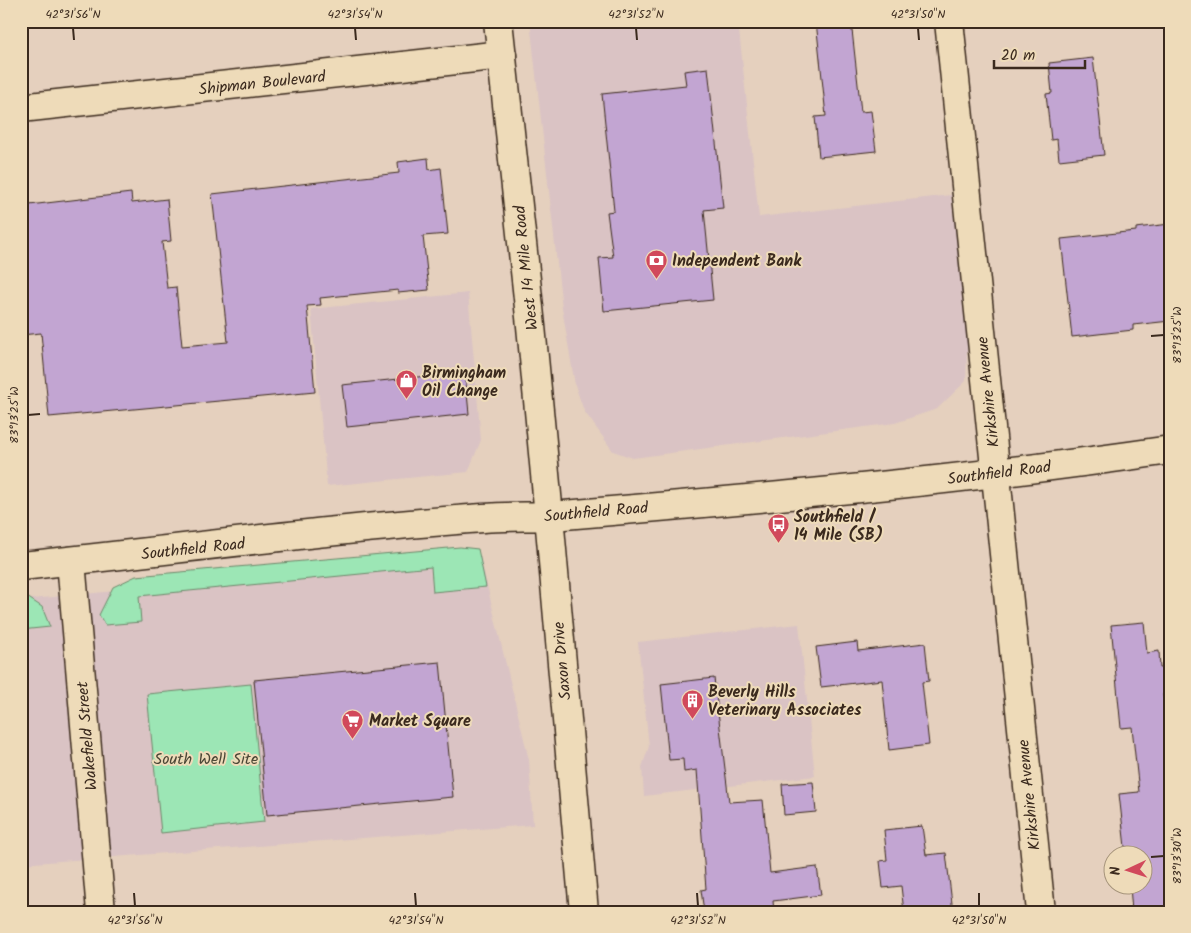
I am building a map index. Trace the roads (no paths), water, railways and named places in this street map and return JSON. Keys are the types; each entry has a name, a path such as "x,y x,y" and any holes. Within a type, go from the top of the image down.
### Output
{"street":[{"name":"West 14 Mile Road","path":"498,21 548,516"},
{"name":"Kirkshire Avenue","path":"949,21 1041,912"},
{"name":"Shipman Boulevard","path":"21,108 502,55"},
{"name":"Southfield Road","path":"21,566 366,529 485,518 548,516 995,473 1170,450"},
{"name":"Saxon Drive","path":"548,516 584,912"},
{"name":"Wakefield Street","path":"70,561 101,912"}],"place":[{"name":"Independent Bank","path":"656,279"},
{"name":"Birmingham Oil Change","path":"406,400"},
{"name":"Southfield / 14 Mile (SB)","path":"778,544"},
{"name":"Beverly Hills Veterinary Associates","path":"692,719"},
{"name":"Market Square","path":"353,739"}],"park label":[{"name":"South Well Site","path":"206,758"}]}
